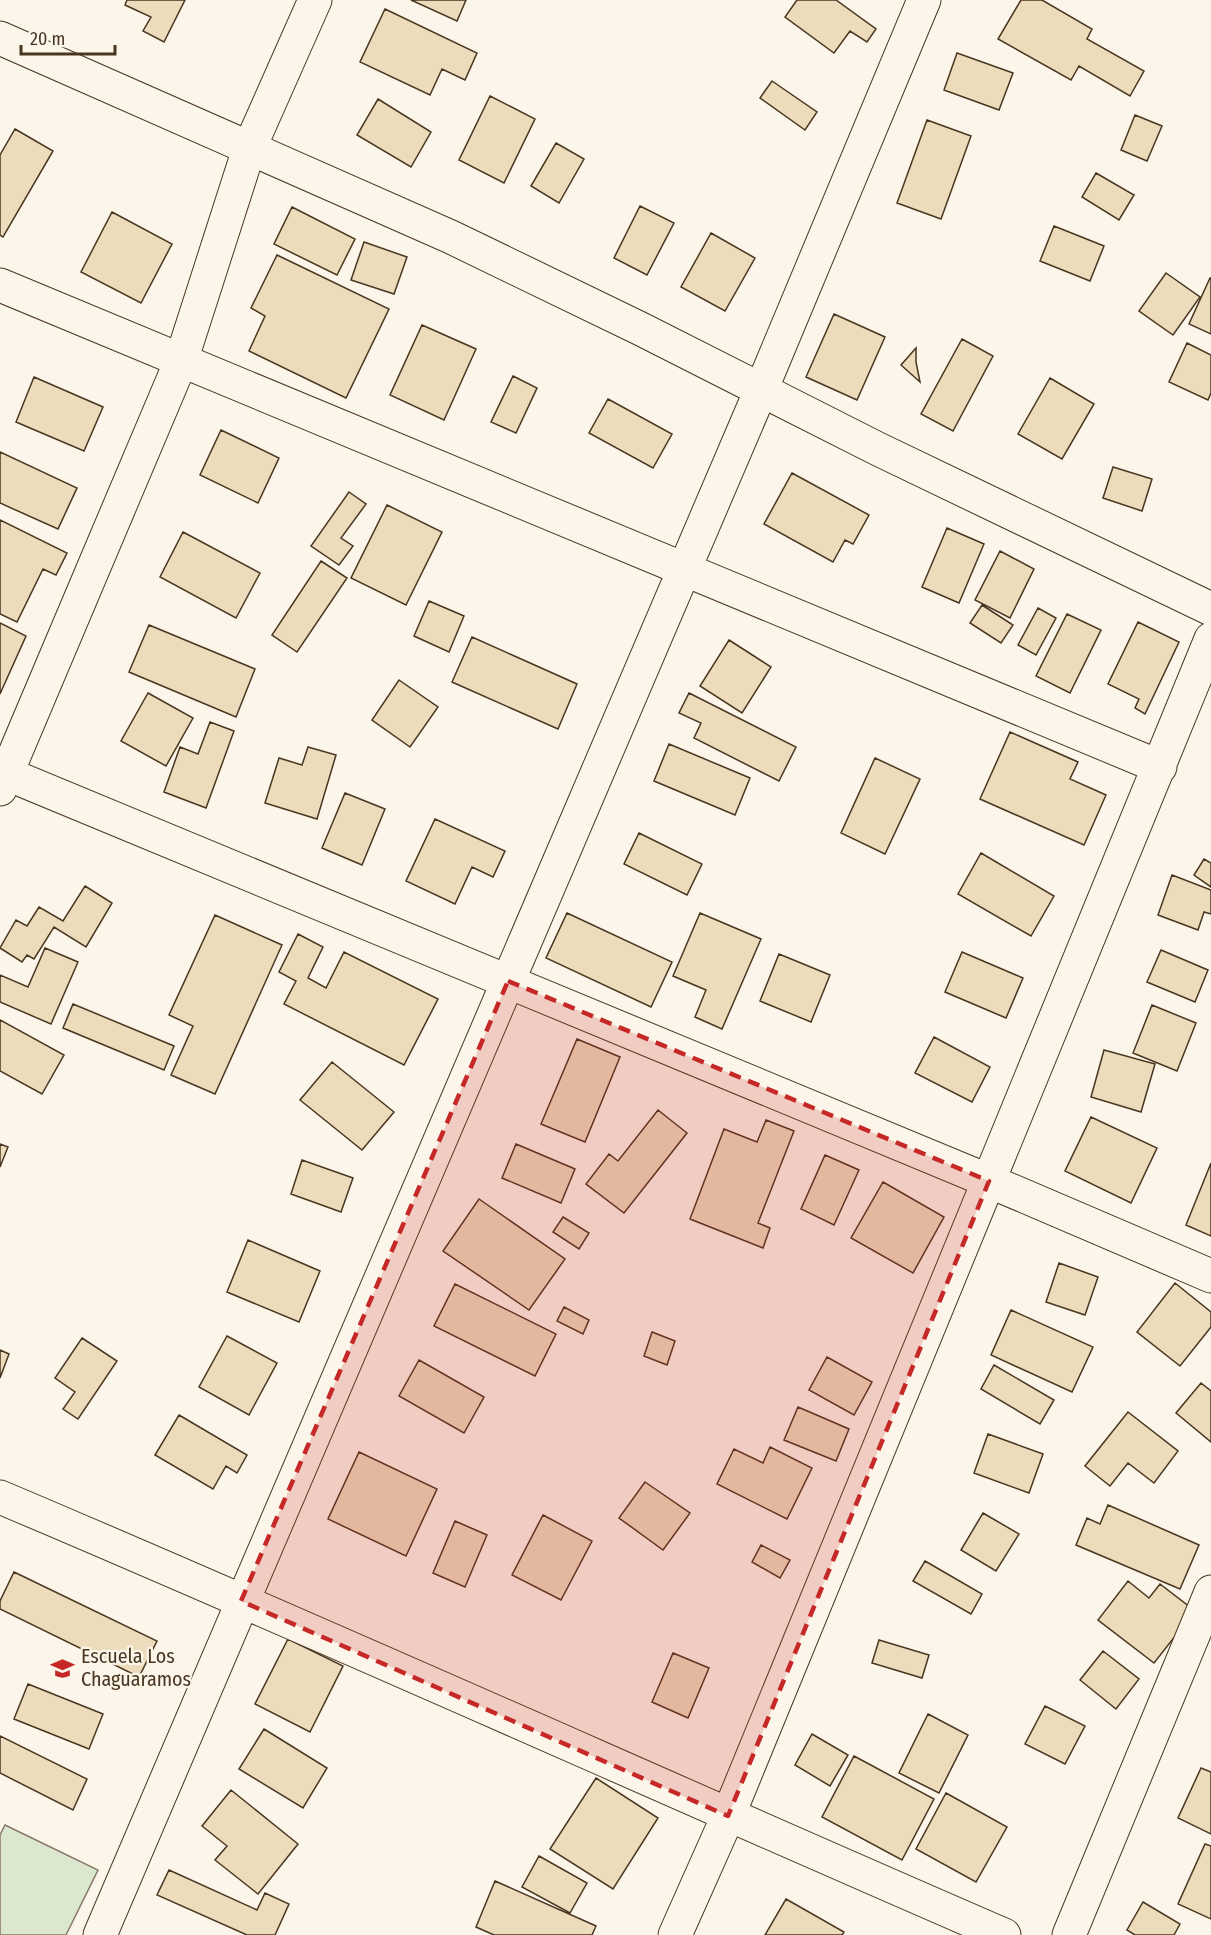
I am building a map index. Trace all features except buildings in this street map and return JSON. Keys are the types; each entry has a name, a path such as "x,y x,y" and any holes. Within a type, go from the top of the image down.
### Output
{"street":[{"path":"315,0 249,150 181,361 2,778 508,981 1211,1276"},
{"path":"100,1935 761,390 924,0"},
{"path":"0,38 249,150 451,237 641,329 878,449 1211,609"},
{"path":"0,285 1160,767"},
{"path":"675,1935 728,1816 1211,639"},
{"path":"0,1497 1004,1935"},
{"path":"1068,1935 1211,1592"}],"highlighted area":[{"path":"508,981 989,1181 728,1816 241,1601"}],"green space":[{"path":"5,1825 98,1870 66,1935 0,1935 0,1835"}],"place":[{"name":"Escuela Los Chaguaramos","path":"63,1668"}]}
